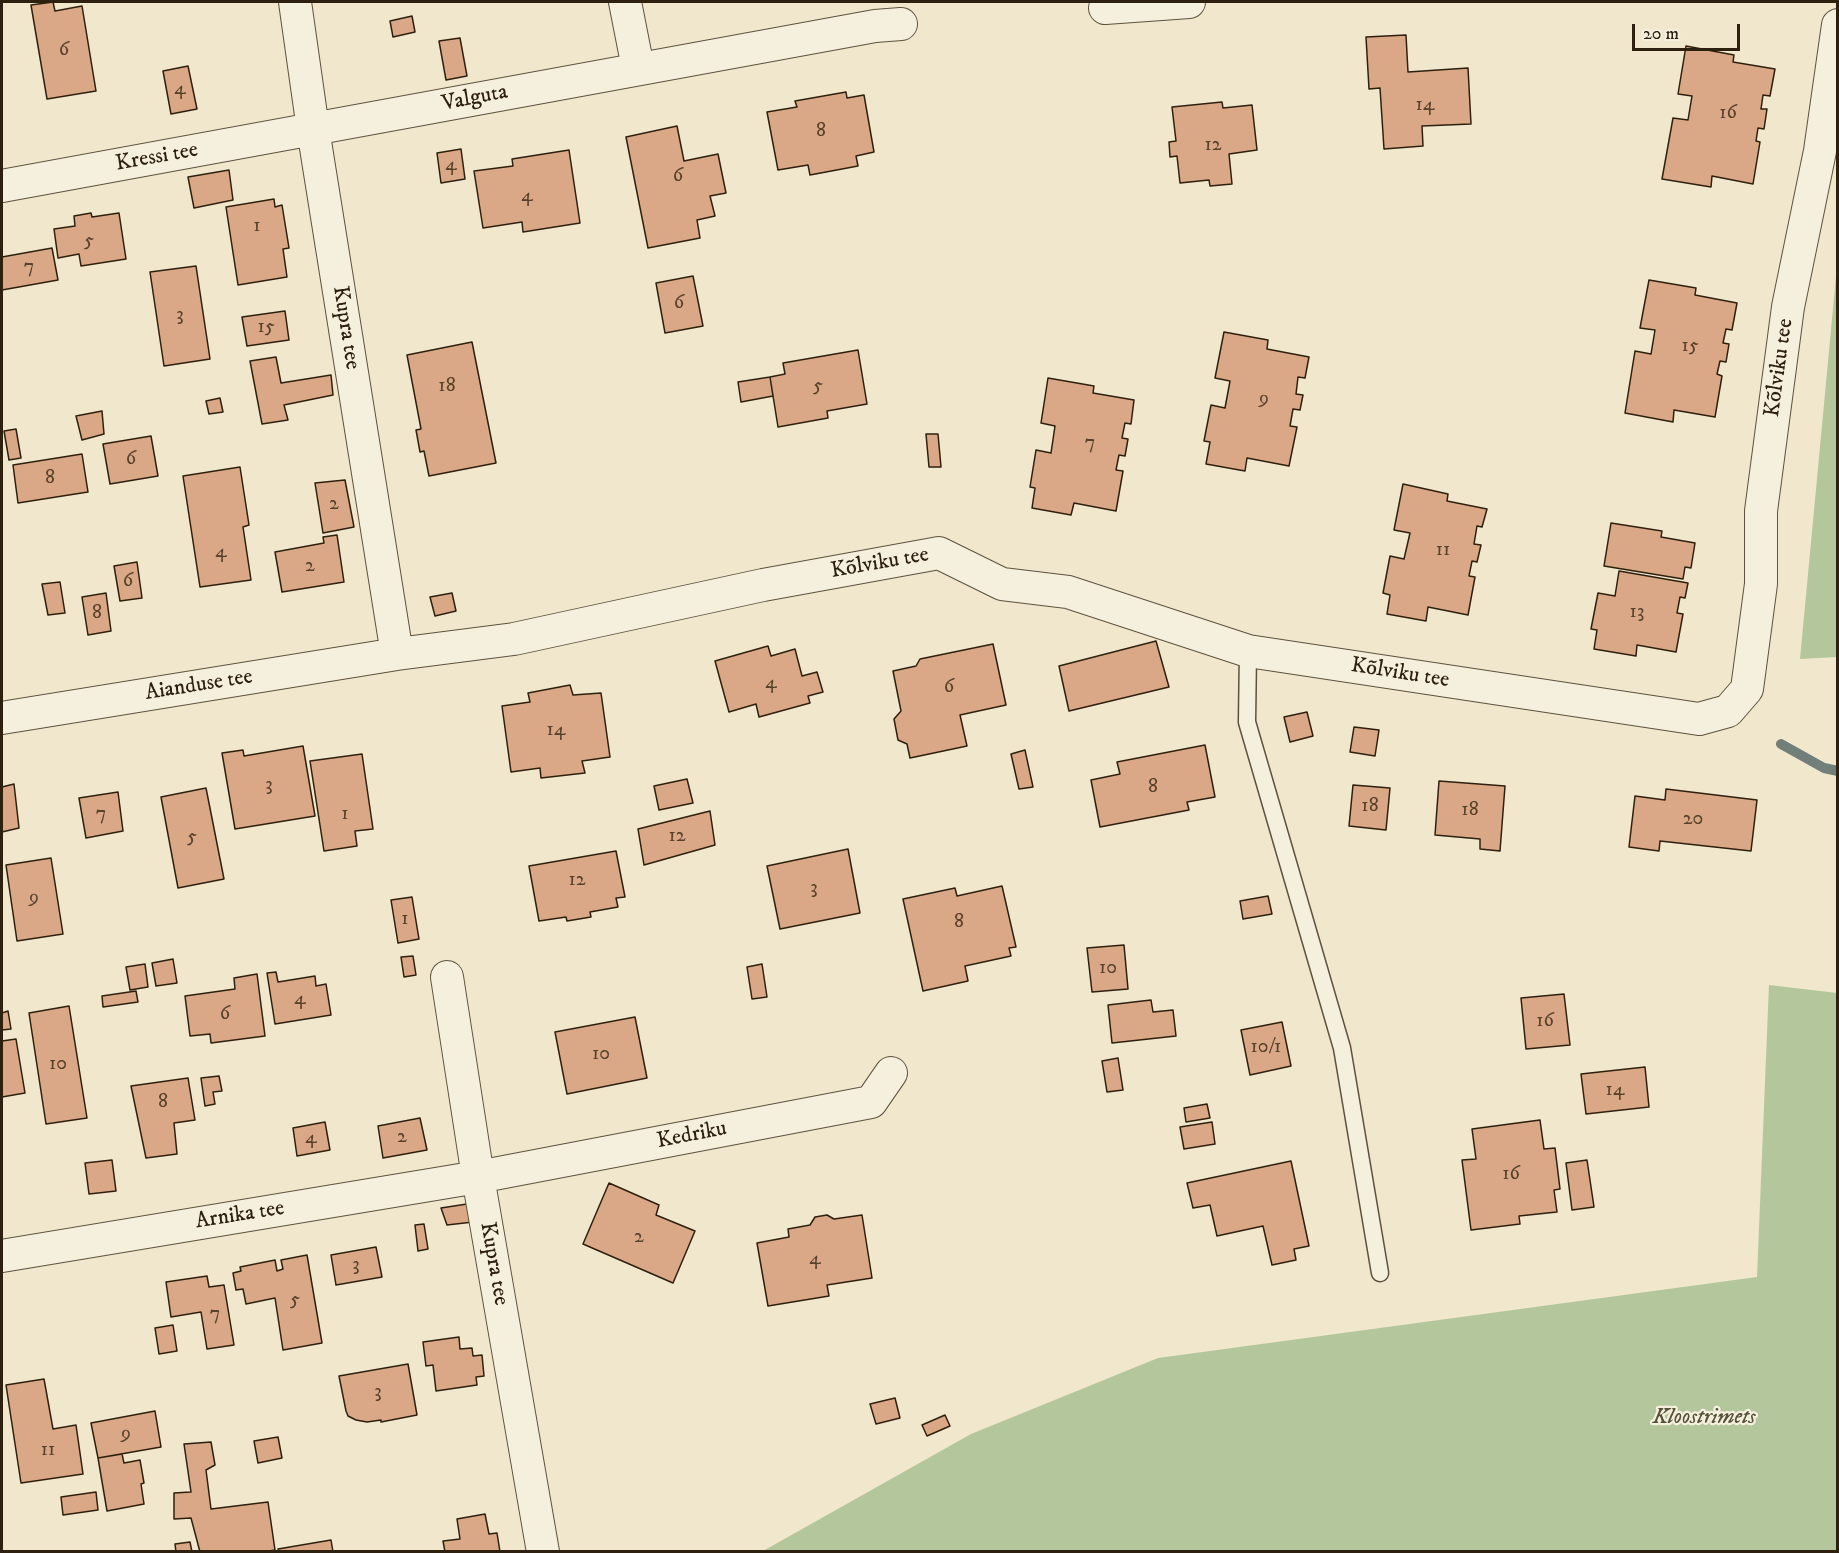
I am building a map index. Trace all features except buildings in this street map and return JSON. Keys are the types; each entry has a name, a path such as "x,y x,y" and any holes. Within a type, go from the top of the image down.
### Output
{"street":[{"name":"Kupra tee","path":"295,2 313,129 397,654"},
{"path":"625,2 638,68"},
{"path":"1105,8 1189,2"},
{"name":"Valguta","path":"313,129 638,68 875,26 901,24"},
{"name":"Kõlviku tee","path":"397,654 514,639 763,585 939,553 1002,584 1068,592 1248,651 1699,719 1728,711 1747,689 1761,584 1761,511 1787,318 1820,151 1838,26"},
{"name":"Kressi tee","path":"2,186 313,129"},
{"name":"Aianduse tee","path":"2,718 397,654"},
{"name":"Kupra tee","path":"447,976 478,1177 543,1551"},
{"name":"Kedriku","path":"478,1177 871,1102 891,1073"},
{"name":"Arnika tee","path":"2,1256 478,1177"}],"lane":[{"path":"1248,651 1247,722 1342,1048 1380,1273"}],"green space":[{"path":"1837,266 1837,657 1800,659"},
{"name":"Kloostrimets","path":"1769,985 1837,993 1837,1551 763,1551 971,1434 1158,1358 1757,1277"}],"waterway":[{"path":"1781,744 1824,768 1838,771"}]}
